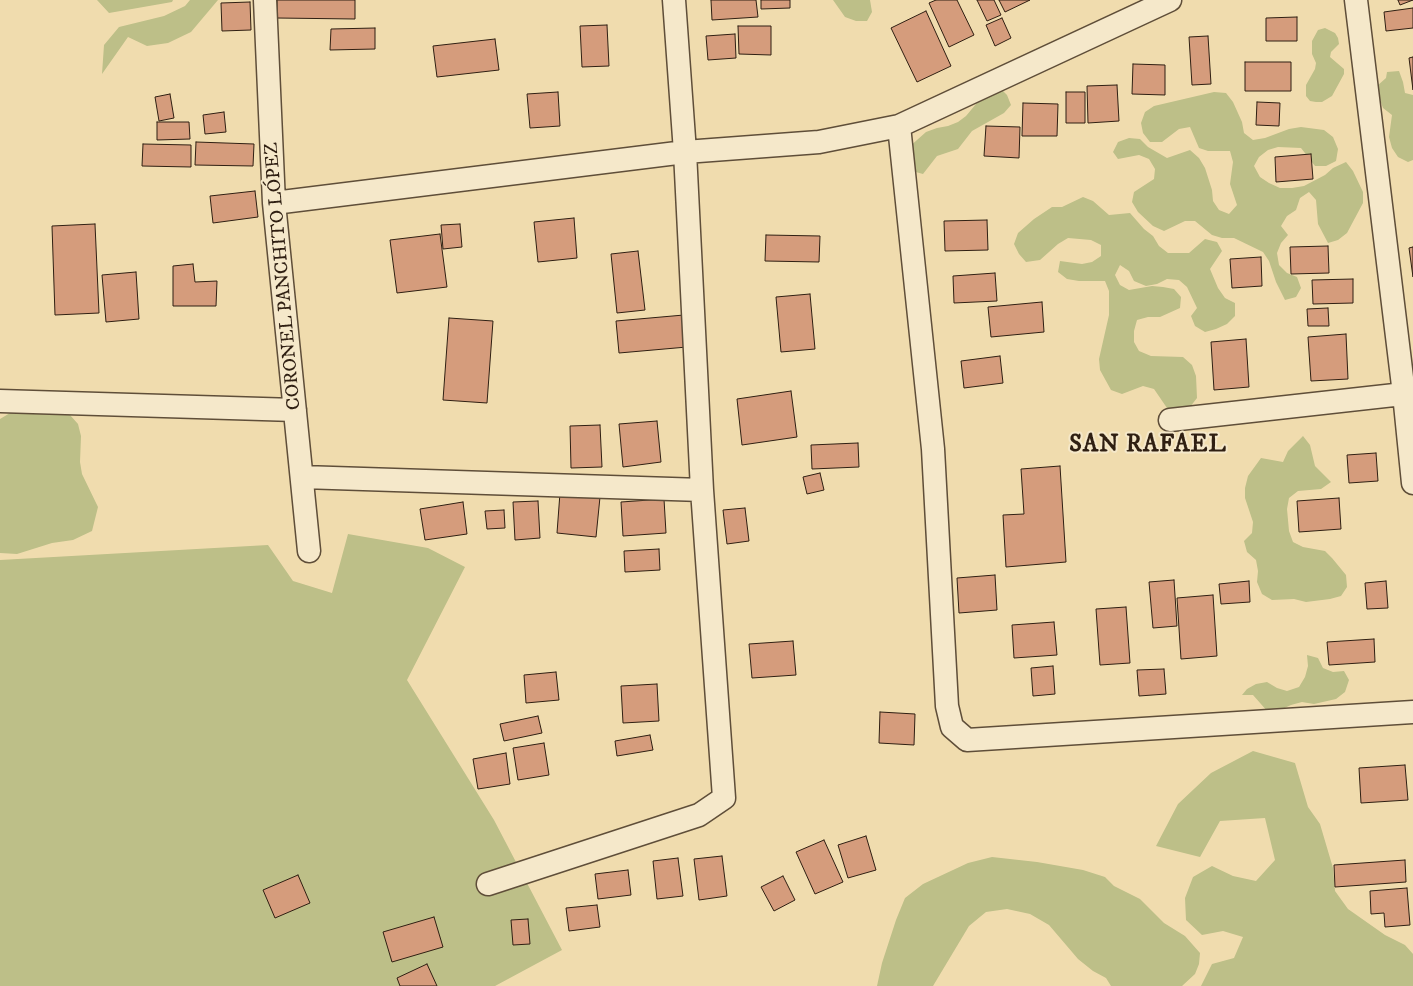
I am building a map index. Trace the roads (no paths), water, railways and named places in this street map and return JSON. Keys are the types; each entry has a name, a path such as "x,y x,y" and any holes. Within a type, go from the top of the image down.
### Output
{"street":[{"name":"CORONEL PANCHITO LÓPEZ","path":"265,0 274,203 309,551"},
{"path":"488,884 699,815 724,798 702,490 685,152 674,0"},
{"path":"274,203 685,152 819,142 899,126 1170,0"},
{"path":"1356,0 1408,393 1413,483"},
{"path":"899,126 933,449 948,706 952,727 967,740 1413,712"},
{"path":"1170,420 1408,393"},
{"path":"0,400 295,410"},
{"path":"302,478 702,490"}],"district":[{"name":"SAN RAFAEL","path":"1148,446"}]}
